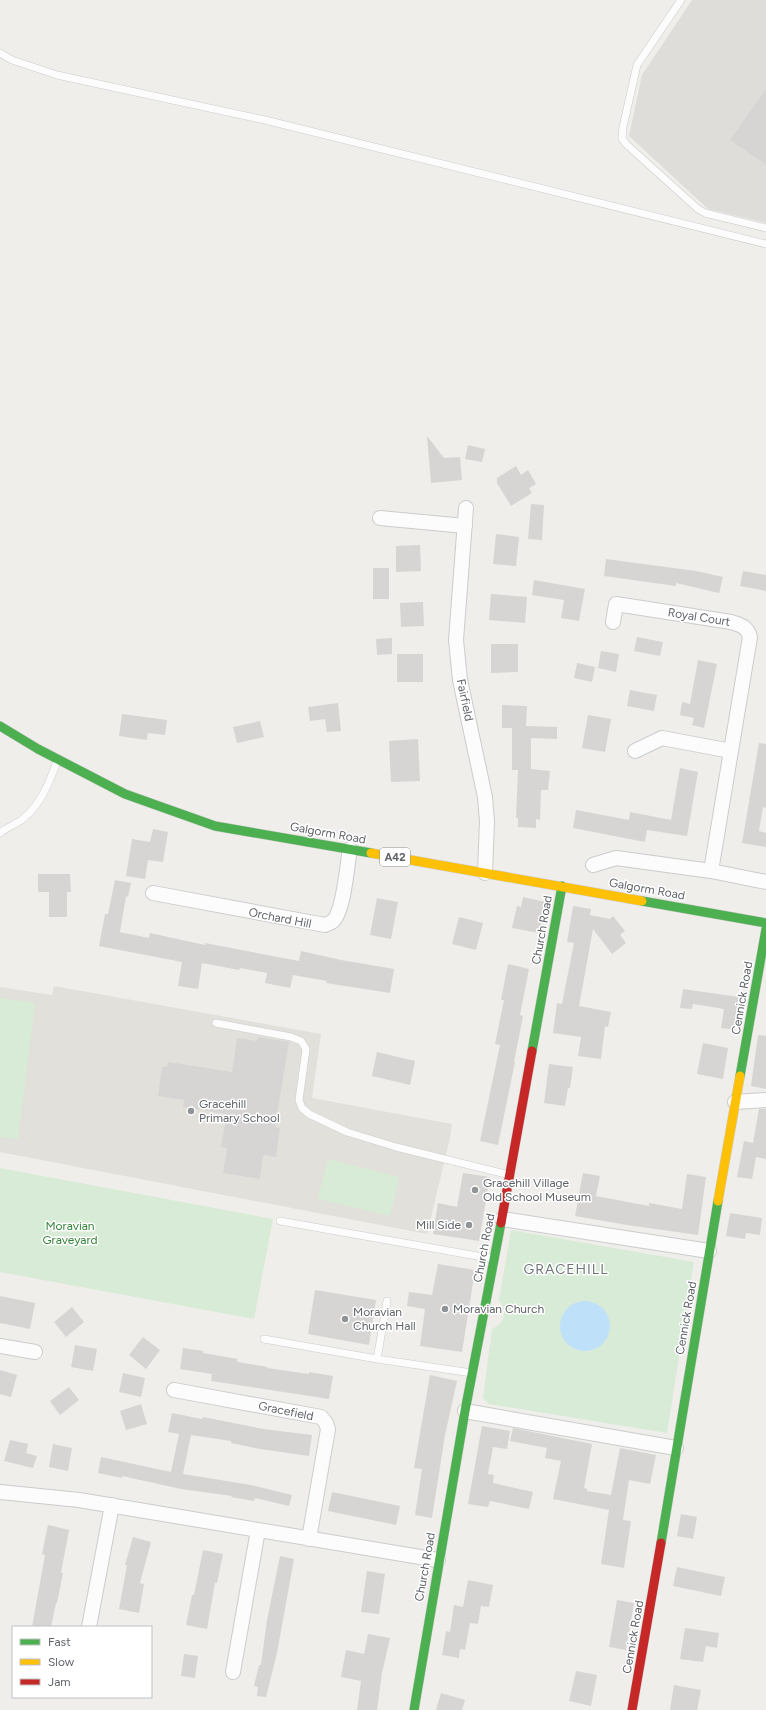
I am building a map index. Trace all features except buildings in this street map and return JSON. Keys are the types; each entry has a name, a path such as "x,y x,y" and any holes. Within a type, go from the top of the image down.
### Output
{"street":[{"name":"Fairfield","path":"466,508 456,640 460,680 485,797 487,821 485,873"},
{"path":"380,518 465,526"},
{"name":"Royal Court","path":"613,622 616,604 731,622 748,630 750,637 711,871"},
{"name":"Galgorm Road","path":"0,726 57,759 125,794 214,826 766,923"},
{"path":"635,751 662,738 731,751"},
{"name":"Orchard Hill","path":"153,893 314,925 325,925 333,921 341,904 350,849"},
{"path":"593,865 616,858 711,871 766,882"},
{"name":"Church Road","path":"414,1710 438,1560 502,1219 562,886"},
{"name":"Cennick Road","path":"632,1710 709,1251 766,930"},
{"path":"735,1102 766,1100"},
{"path":"502,1219 709,1251"},
{"path":"0,1346 35,1352"},
{"name":"Gracefield","path":"174,1390 321,1417 324,1420 328,1429 309,1539"},
{"path":"465,1411 676,1448"},
{"path":"0,1492 112,1505 438,1560"},
{"path":"89,1626 112,1505"},
{"path":"234,1672 258,1530"}],"lane":[{"path":"681,0 637,65 623,127 622,138 626,144 698,209 705,213 766,228"},
{"path":"0,53 12,60 57,75 265,120 766,244"},
{"path":"0,833 24,817 39,799 49,784 57,759"},
{"path":"216,1023 291,1037 301,1041 306,1049 299,1100 302,1108 309,1114 347,1132 396,1147 510,1175"},
{"path":"280,1221 494,1259"},
{"path":"377,1359 387,1301"},
{"path":"264,1339 377,1359 472,1373"}],"shaded area":[{"path":"692,0 766,0 766,223 708,209 629,136 642,75"},
{"name":"Gracehill Primary School","path":"54,986 321,1034 312,1098 452,1124 427,1234 0,1152 0,987 52,995"}],"green space":[{"path":"0,998 35,1003 18,1139 0,1137"},
{"path":"328,1159 399,1177 390,1216 318,1199"},
{"name":"Moravian Graveyard","path":"0,1168 273,1219 254,1319 0,1272"},
{"path":"511,1230 694,1262 667,1433 489,1404 483,1398 492,1329 500,1324 504,1317 504,1308 499,1300"}],"water":[{"path":"585,1301 595,1303 603,1308 608,1316 610,1326 608,1336 603,1344 595,1349 585,1351 575,1349 567,1344 562,1336 560,1326 562,1316 567,1308 575,1303"}],"traffic: fast":[{"path":"0,726 38,749 125,794 215,826 371,853"},
{"path":"532,1051 562,886"},
{"path":"642,901 766,923"},
{"path":"740,1076 766,929"},
{"path":"661,1543 718,1201"},
{"path":"414,1710 465,1411 501,1223"}],"traffic: slow":[{"path":"371,853 642,901"},
{"path":"718,1201 740,1076"}],"traffic: jam":[{"path":"501,1223 532,1051"},
{"path":"632,1710 661,1543"}],"place":[{"name":"Gracehill Primary School","path":"191,1111"},
{"name":"Gracehill Village Old School Museum","path":"475,1190"},
{"name":"Mill Side","path":"469,1225"},
{"name":"Moravian Church","path":"445,1309"},
{"name":"Moravian Church Hall","path":"345,1319"}],"district":[{"name":"GRACEHILL","path":"566,1269"}]}
